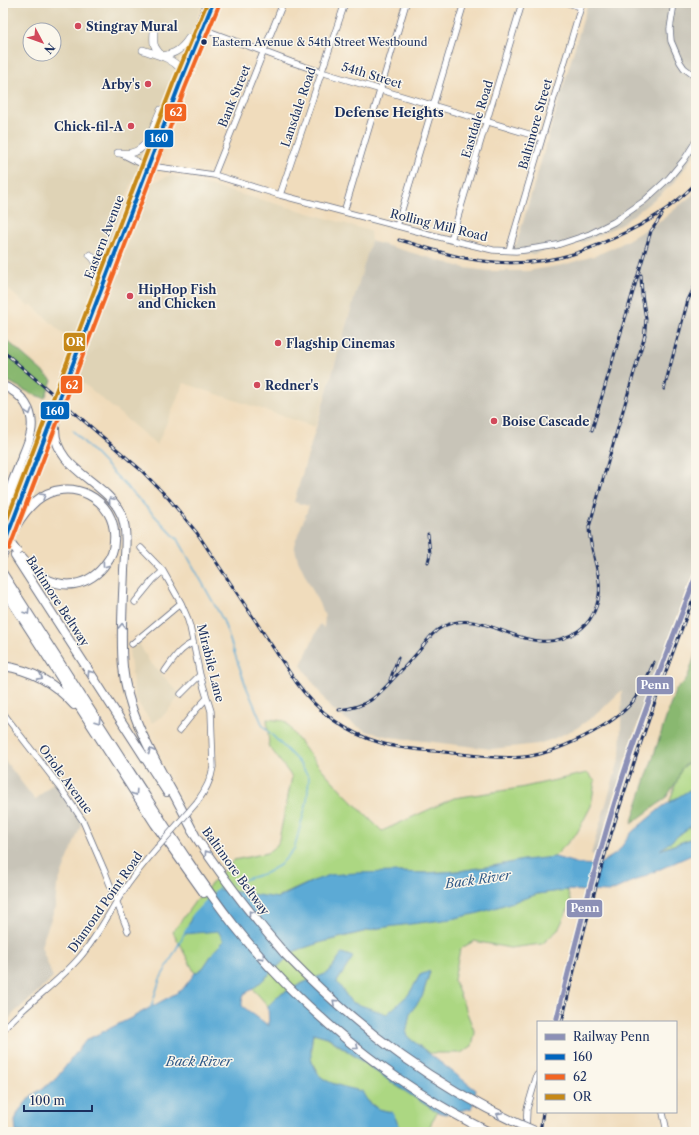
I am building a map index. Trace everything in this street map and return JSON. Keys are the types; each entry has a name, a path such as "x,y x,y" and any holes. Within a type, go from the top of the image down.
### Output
{"highway":[{"path":"3,386 16,392 24,402 30,412 32,425 31,434 14,477 3,512"},
{"path":"62,392 55,428 55,435 59,448 70,463 105,493 113,502 120,512 124,523 125,544 121,644 123,669 131,706 143,736 195,835"},
{"path":"3,532 16,553 26,564 47,580 63,584 81,582 98,574 112,553 115,535 111,518 103,505 90,495 73,490 56,490 41,497 29,507 11,535 3,555"},
{"name":"Baltimore Beltway","path":"3,537 16,553 219,872 285,954 319,988 361,1024 439,1082 492,1111 538,1132"},
{"path":"5,576 201,884"},
{"path":"3,588 155,824 252,947 287,985 347,1040 428,1099 456,1116 488,1132"},
{"path":"3,666 20,669 37,675 50,682 60,690 69,699 112,757"}],"main road":[{"name":"Eastern Avenue","path":"3,523 38,441 93,297 179,86 200,28 207,3"},
{"name":"Eastern Avenue","path":"3,547 146,166 172,91 200,28 213,3"},
{"path":"162,56 178,52 193,31 200,28"},
{"path":"154,31 154,46 162,56"},
{"path":"143,50 162,56 173,62 181,70 179,86"},
{"path":"118,153 131,153 146,143 172,91"},
{"path":"90,255 94,259 97,268 93,297"}],"street":[{"name":"Bank Street","path":"214,175 283,3"},
{"name":"Lansdale Road","path":"280,195 344,3"},
{"path":"344,212 406,3"},
{"path":"397,226 464,3"},
{"name":"Eastdale Road","path":"451,240 488,122 522,3"},
{"path":"568,3 581,5"},
{"path":"674,3 670,21 671,41 684,68 696,78"},
{"name":"Baltimore Street","path":"509,250 581,5"},
{"name":"54th Street","path":"200,28 321,72 542,138"},
{"name":"Rolling Mill Road","path":"118,153 146,166 214,175 280,195 451,240 493,250 525,250 557,245 590,234 614,222 634,209 665,183 684,160 696,141"},
{"name":"Mirabile Lane","path":"141,548 163,572 181,603 190,625 200,675 208,698 211,711 214,761 212,775 202,796"},
{"path":"135,602 153,580 163,572"},
{"path":"132,644 181,603"},
{"path":"165,671 185,646 193,643"},
{"path":"182,694 200,675"},
{"path":"180,731 195,711 208,698"},
{"name":"Oriole Avenue","path":"3,713 60,787 83,820 128,930"},
{"name":"Diamond Point Road","path":"3,1030 78,960 96,936 130,880 202,796"},
{"path":"526,1132 527,1109 537,1075"},
{"path":"663,1113 667,1132"}],"shaded area":[{"path":"3,3 203,3 177,65 107,248 73,343 31,304 29,307 3,285"},
{"path":"588,3 696,3 696,152 674,183 620,225 584,242 533,254 511,255 517,242"},
{"path":"170,175 370,231 371,241 315,427 184,383 157,445 75,376 117,259 121,261 152,183"},
{"path":"696,191 696,569 632,740 596,856 591,854 620,757 622,690 598,713 577,728 538,744 492,749 390,737 366,731 355,725 331,709 301,665 320,624 324,628 325,616 298,560 294,545 309,506 294,502 371,241 465,268 489,271 528,271 563,265 597,255 621,244 663,219"},
{"path":"139,643 149,661 181,695 163,716 152,723 135,699 129,651"},
{"path":"3,758 35,800 54,782 82,823 57,886 55,908 41,946 53,978 15,1012 3,1025"}],"green space":[{"path":"3,337 52,380 45,398 39,397 3,379"},
{"path":"696,652 696,756 681,769 677,781 665,799 631,824 675,691 687,679"},
{"path":"267,719 285,721 318,765 382,831 454,798 520,788 587,773 595,781 591,806 577,833 553,858 524,860 459,871 424,873 395,872 313,881 280,896 258,910 215,950 203,968 195,973 173,932 196,900 234,860 267,853 278,844 292,777 269,746"},
{"path":"696,756 696,786 669,803 681,769"},
{"path":"696,822 696,837 659,850 693,824"},
{"path":"567,890 571,903 558,930 542,944 510,948 474,941 460,949 454,980 475,1033 472,1046 461,1053 429,1053 406,1034 410,1013 422,997 430,972 420,975 409,994 387,1015 351,1002 337,982 353,957 328,973 305,982 279,995 268,1006 253,989 295,951 319,943 379,928 538,894"},
{"path":"313,1033 327,1037 437,1112 430,1126 422,1132 400,1132 399,1125 392,1112 378,1109 367,1100 343,1087 329,1082 318,1075 310,1057"}],"water":[{"name":"Back River","path":"696,786 696,822 660,850 696,837 696,853 609,892 567,890 538,894 479,913 451,919 379,928 322,942 295,951 253,989 244,994 242,1006 269,1026 268,1006 279,995 305,982 328,973 342,953 353,957 337,982 351,1002 387,1014 409,994 420,975 430,971 422,997 410,1013 406,1034 409,1038 476,1090 472,1108 445,1114 437,1112 397,1086 328,1037 313,1033 311,1048 312,1060 315,1069 320,1076 337,1085 362,1091 367,1100 373,1106 381,1110 392,1112 399,1125 400,1132 16,1132 15,1121 18,1112 31,1096 55,1080 86,1040 131,1018 182,990 195,973 203,968 215,950 224,941 218,931 184,934 192,916 217,889 278,898 313,881 330,875 459,871 524,860 555,857 579,864 598,865 617,853 632,832 662,807"}],"waterway":[{"path":"73,431 179,541 223,620 246,686 263,726 297,760 309,777 307,802 294,849 280,865 266,873 233,883"},
{"path":"214,893 219,887 225,886"},
{"path":"192,917 210,897"},
{"path":"151,1007 160,979 189,924"}],"railway":[{"path":"399,240 452,255 483,261 509,263 548,260 584,250 638,226 659,214 678,200 696,183"},
{"path":"592,430 651,231 662,215"},
{"path":"641,275 642,295 646,319 644,340"},
{"path":"664,389 688,300 696,284"},
{"path":"339,710 357,707 376,696 419,651 427,640 444,626 460,622 476,623 525,638 542,641 560,639 578,631 586,624 597,605 599,595 599,579 591,544 589,527 645,335"},
{"path":"3,351 142,471 169,499 197,533 304,693 333,720 368,739 396,747 493,757 523,757 536,755 567,745 599,729 625,710 637,696 654,662"},
{"path":"428,534 430,554 428,562"},
{"path":"562,1021 588,916 627,784 653,706 696,591"},
{"path":"390,680 398,658"},
{"path":"540,1132 543,1113"}],"rail line":[{"name":"Penn","path":"556,1021 587,898 623,776 649,700 696,576"}],"transit line":[{"name":"OR","path":"3,530 173,84 207,3"},
{"name":"160","path":"3,547 179,86 213,3"},
{"name":"62","path":"9,549 185,88 219,5"}],"place":[{"name":"Stingray Mural","path":"78,26"},
{"name":"Eastern Avenue & 54th Street Westbound","path":"204,42"},
{"name":"Arby's","path":"148,84"},
{"name":"Chick-fil-A","path":"131,126"},
{"name":"HipHop Fish and Chicken","path":"130,296"},
{"name":"Flagship Cinemas","path":"278,343"},
{"name":"Redner's","path":"257,385"},
{"name":"Boise Cascade","path":"494,421"}],"district":[{"name":"Defense Heights","path":"389,112"}]}
